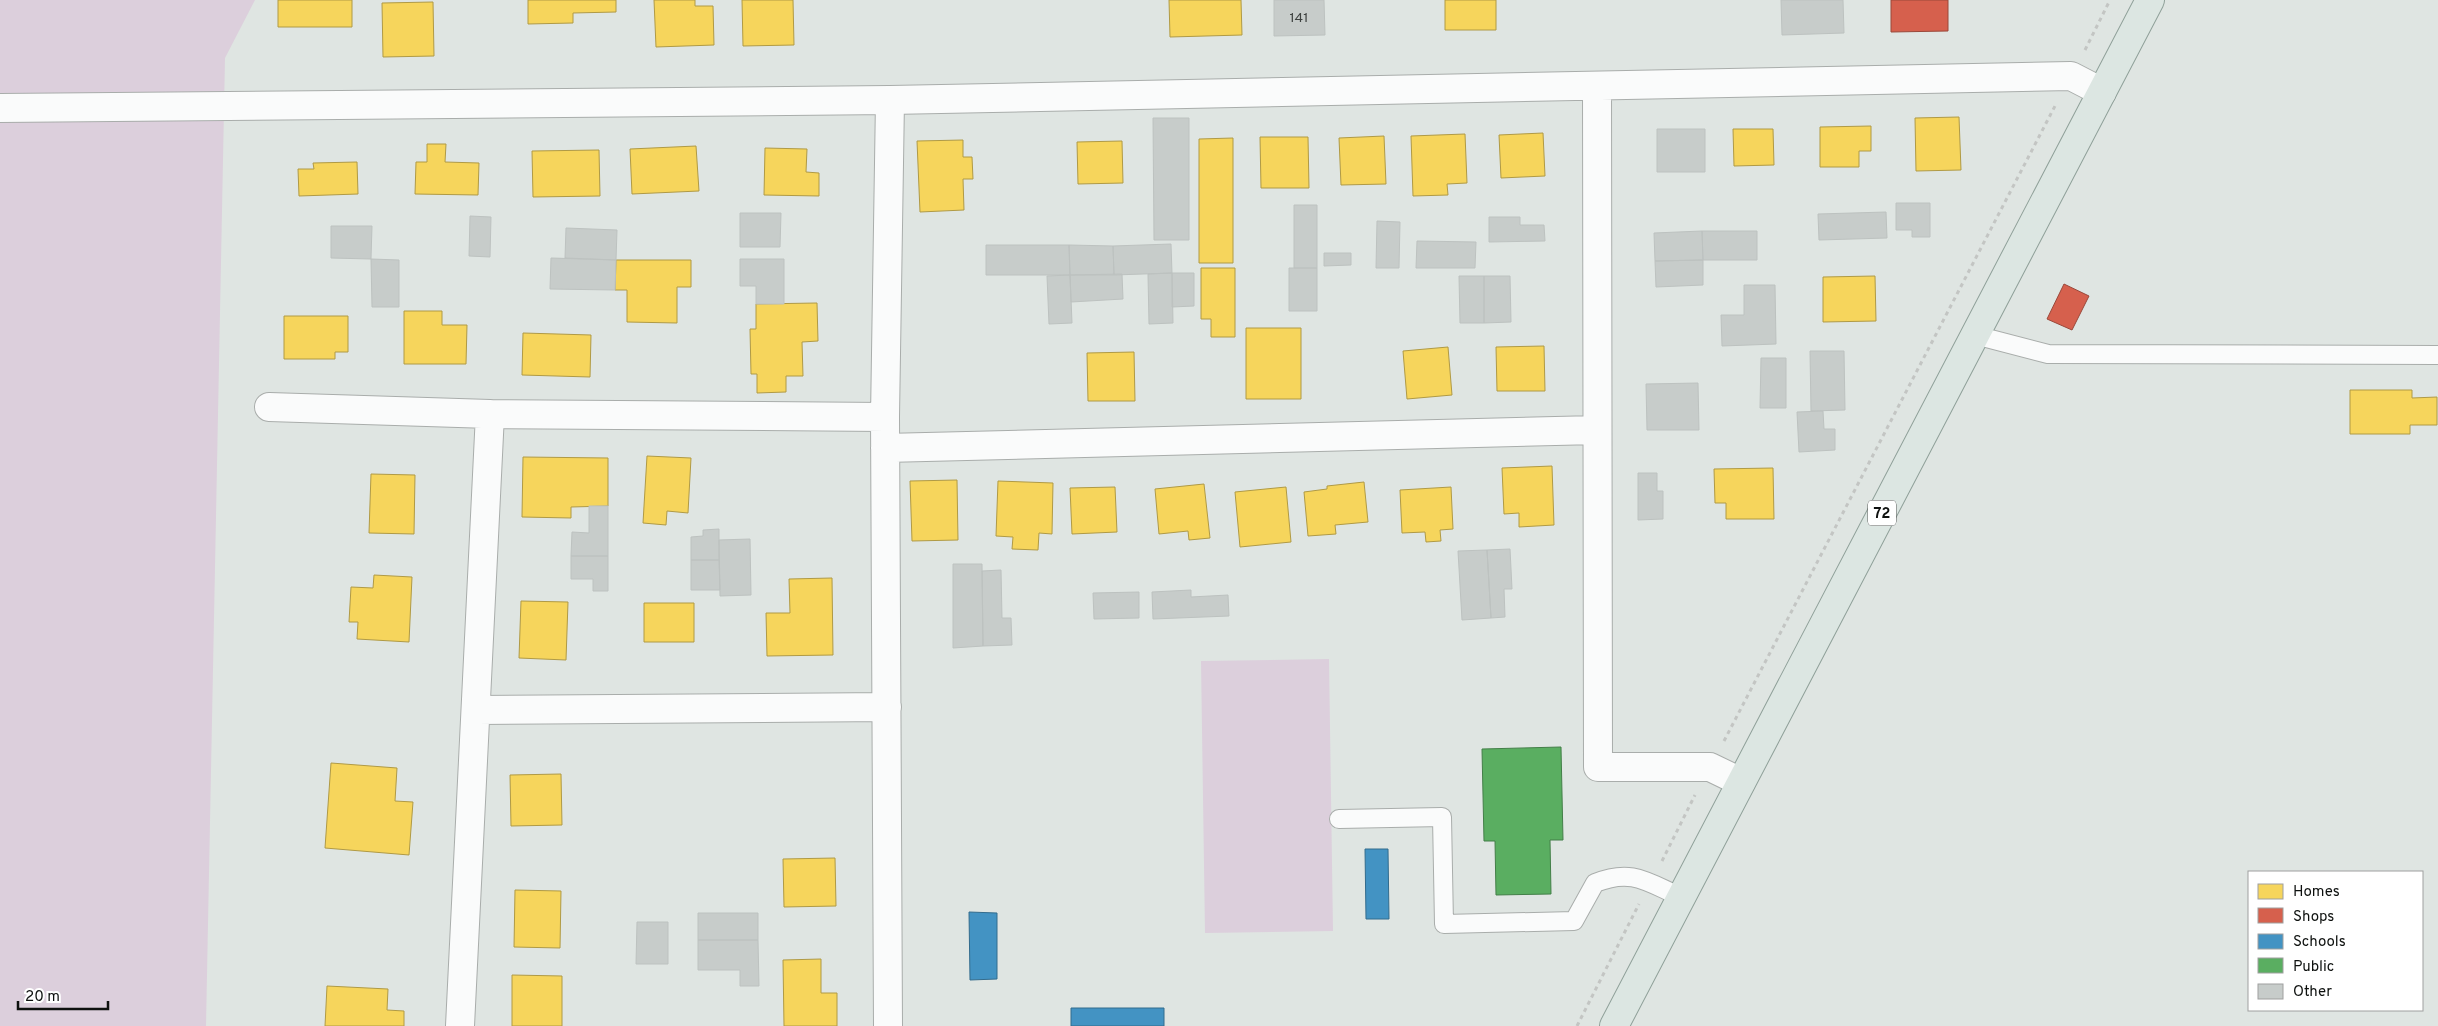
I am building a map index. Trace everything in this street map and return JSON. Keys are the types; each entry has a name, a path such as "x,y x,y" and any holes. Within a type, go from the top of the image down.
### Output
{"main road":[{"name":"72","path":"1614,1026 2150,0"}],"street":[{"path":"0,108 890,100 2071,76 2102,92"},
{"path":"1597,87 1598,766 1710,767 1741,782"},
{"path":"888,1026 885,417 890,100"},
{"path":"269,407 490,414 885,417"},
{"path":"460,1026 477,710 490,414"},
{"path":"885,448 1597,430"},
{"path":"477,710 887,707"}],"lane":[{"path":"1975,335 2048,354 2438,355"},
{"path":"1339,819 1442,818 1444,924 1574,921 1595,883 1613,876 1637,876 1681,897"}],"path":[{"path":"1577,1026 2110,0"}],"shaded area":[{"path":"0,0 255,0 225,58 206,1026 0,1026"},
{"path":"1329,659 1333,931 1205,933 1201,661"}],"building: Homes":[{"path":"278,0 352,0 352,27 278,27"},
{"path":"528,0 616,0 616,12 573,13 573,23 528,24"},
{"path":"654,0 695,0 695,6 713,6 714,45 656,47"},
{"path":"742,0 793,0 794,45 743,46"},
{"path":"1169,0 1241,0 1242,35 1170,37"},
{"path":"1445,0 1496,0 1496,30 1445,30"},
{"path":"433,2 434,56 383,57 382,3"},
{"path":"1959,117 1961,170 1916,171 1915,118"},
{"path":"1871,126 1871,151 1859,151 1859,167 1820,167 1820,127"},
{"path":"1733,129 1773,129 1774,165 1734,166"},
{"path":"1543,133 1545,176 1501,178 1499,135"},
{"path":"1465,134 1467,183 1447,184 1448,195 1413,196 1411,136"},
{"path":"1384,136 1386,184 1341,185 1339,138"},
{"path":"1260,137 1308,137 1309,188 1261,188"},
{"path":"1233,138 1233,263 1199,263 1199,139"},
{"path":"963,140 963,157 972,157 973,179 963,179 964,210 920,212 917,141"},
{"path":"1122,141 1123,183 1078,184 1077,142"},
{"path":"427,144 446,144 445,162 479,163 478,195 415,194 416,162 427,162"},
{"path":"696,146 699,191 632,194 630,149"},
{"path":"765,148 807,149 806,172 819,173 819,196 764,195"},
{"path":"599,150 600,196 533,197 532,151"},
{"path":"357,162 358,194 299,196 298,169 314,169 313,163"},
{"path":"616,260 691,260 691,287 677,287 677,323 627,322 627,290 615,290"},
{"path":"1201,268 1235,268 1235,337 1211,337 1211,319 1201,319"},
{"path":"1875,276 1876,321 1823,322 1823,277"},
{"path":"817,303 818,341 802,342 803,376 786,376 786,392 757,393 757,374 751,374 750,329 756,329 756,304"},
{"path":"404,311 442,311 442,325 467,325 466,364 404,364"},
{"path":"284,316 348,316 348,352 335,352 335,359 284,359"},
{"path":"1246,328 1301,328 1301,399 1246,399"},
{"path":"523,333 591,335 590,377 522,375"},
{"path":"1544,346 1545,391 1497,391 1496,347"},
{"path":"1448,347 1452,395 1407,399 1403,351"},
{"path":"1134,352 1135,401 1088,401 1087,353"},
{"path":"2350,390 2412,390 2412,398 2437,397 2437,425 2410,425 2410,434 2350,434"},
{"path":"647,456 691,458 688,513 667,511 666,525 643,523"},
{"path":"523,457 608,458 608,506 571,507 571,518 522,517"},
{"path":"1552,466 1554,525 1519,527 1519,513 1504,514 1502,468"},
{"path":"1773,468 1774,519 1726,519 1726,503 1715,503 1714,469"},
{"path":"371,474 415,475 414,534 369,533"},
{"path":"957,480 958,540 912,541 910,481"},
{"path":"998,481 1053,483 1052,534 1039,533 1038,550 1012,549 1013,537 996,536"},
{"path":"1364,482 1368,522 1335,525 1336,534 1308,536 1304,492 1327,489 1327,486"},
{"path":"1204,484 1210,538 1189,540 1188,531 1159,534 1155,489"},
{"path":"1115,487 1117,532 1072,534 1070,488"},
{"path":"1286,487 1291,542 1240,547 1235,492"},
{"path":"1451,487 1453,529 1440,530 1441,541 1426,542 1425,532 1402,533 1400,490"},
{"path":"374,575 412,577 409,642 357,639 358,622 349,622 351,587 373,588"},
{"path":"832,578 833,655 767,656 766,613 790,613 789,579"},
{"path":"521,601 568,602 566,660 519,658"},
{"path":"644,603 694,603 694,642 644,642"},
{"path":"331,763 397,768 395,801 413,802 409,855 325,848"},
{"path":"561,774 562,825 511,826 510,775"},
{"path":"835,858 836,906 784,907 783,859"},
{"path":"515,890 561,891 560,948 514,947"},
{"path":"821,959 821,993 837,993 837,1026 784,1026 783,960"},
{"path":"512,975 562,976 562,1026 512,1026"},
{"path":"327,986 388,989 387,1010 404,1011 404,1026 325,1026"}],"building: Shops":[{"path":"1891,0 1948,0 1948,31 1891,32"},
{"path":"2064,284 2089,296 2072,330 2047,319"}],"building: Schools":[{"path":"1365,849 1388,849 1389,919 1366,919"},
{"path":"969,912 997,913 997,979 970,980"},
{"path":"1071,1008 1164,1008 1164,1026 1071,1026"}],"building: Public":[{"path":"1561,747 1563,840 1550,840 1551,894 1496,895 1495,841 1484,841 1482,749"}],"building: Other":[{"path":"1274,0 1324,0 1325,35 1274,36"},
{"path":"1781,0 1843,0 1844,33 1782,35"},
{"path":"1153,118 1189,118 1189,240 1154,240"},
{"path":"1657,129 1705,129 1705,172 1657,172"},
{"path":"1896,203 1930,203 1930,237 1912,237 1912,230 1896,230"},
{"path":"1294,205 1317,205 1317,268 1294,268"},
{"path":"1886,212 1887,238 1819,240 1818,214"},
{"path":"740,213 781,213 780,247 740,247"},
{"path":"470,216 491,217 490,257 469,256"},
{"path":"1489,217 1520,217 1520,225 1544,225 1545,241 1489,242"},
{"path":"1377,221 1400,222 1399,268 1376,268"},
{"path":"331,226 372,226 371,259 331,258"},
{"path":"566,228 617,230 616,260 565,258"},
{"path":"1702,231 1703,260 1655,261 1654,233"},
{"path":"1702,231 1757,231 1757,260 1703,260"},
{"path":"1417,241 1476,242 1475,268 1416,268"},
{"path":"1171,244 1172,273 1114,275 1113,246"},
{"path":"986,245 1069,245 1070,275 986,275"},
{"path":"1069,245 1113,246 1114,275 1070,275"},
{"path":"1324,253 1351,253 1351,265 1324,266"},
{"path":"551,258 616,260 615,290 550,289"},
{"path":"371,259 399,260 399,307 372,307"},
{"path":"740,259 784,259 784,304 756,304 756,286 740,286"},
{"path":"1703,260 1703,285 1656,287 1655,261"},
{"path":"1289,268 1317,268 1317,311 1289,311"},
{"path":"1172,273 1173,323 1149,324 1148,274"},
{"path":"1172,273 1194,273 1194,306 1172,307"},
{"path":"1122,274 1123,299 1071,302 1070,275"},
{"path":"1070,275 1072,323 1049,324 1047,276"},
{"path":"1459,276 1484,276 1484,323 1460,323"},
{"path":"1484,276 1510,276 1511,322 1484,323"},
{"path":"1744,285 1775,285 1776,344 1722,346 1721,315 1744,315"},
{"path":"1810,351 1844,351 1845,410 1811,411"},
{"path":"1761,358 1786,358 1786,408 1760,408"},
{"path":"1698,383 1699,430 1647,430 1646,384"},
{"path":"1823,411 1824,429 1835,429 1835,450 1799,452 1797,412"},
{"path":"1638,473 1657,473 1657,491 1663,491 1663,519 1638,520"},
{"path":"589,506 608,506 608,556 571,556 572,532 589,533"},
{"path":"719,529 719,560 691,560 691,537 703,536 703,530"},
{"path":"750,539 751,595 720,596 719,540"},
{"path":"1510,549 1512,589 1504,589 1505,617 1491,618 1487,550"},
{"path":"1487,550 1491,618 1462,620 1458,551"},
{"path":"571,556 608,556 608,591 593,591 593,579 571,579"},
{"path":"691,560 719,560 720,590 691,590"},
{"path":"953,564 982,564 983,646 953,648"},
{"path":"1001,570 1002,618 1011,618 1012,645 983,646 982,571"},
{"path":"1191,590 1191,597 1228,595 1229,616 1153,619 1152,592"},
{"path":"1139,592 1139,618 1094,619 1093,593"},
{"path":"698,913 758,913 758,940 698,940"},
{"path":"637,922 668,922 668,964 636,964"},
{"path":"698,940 758,940 759,986 740,986 740,970 698,970"}]}
